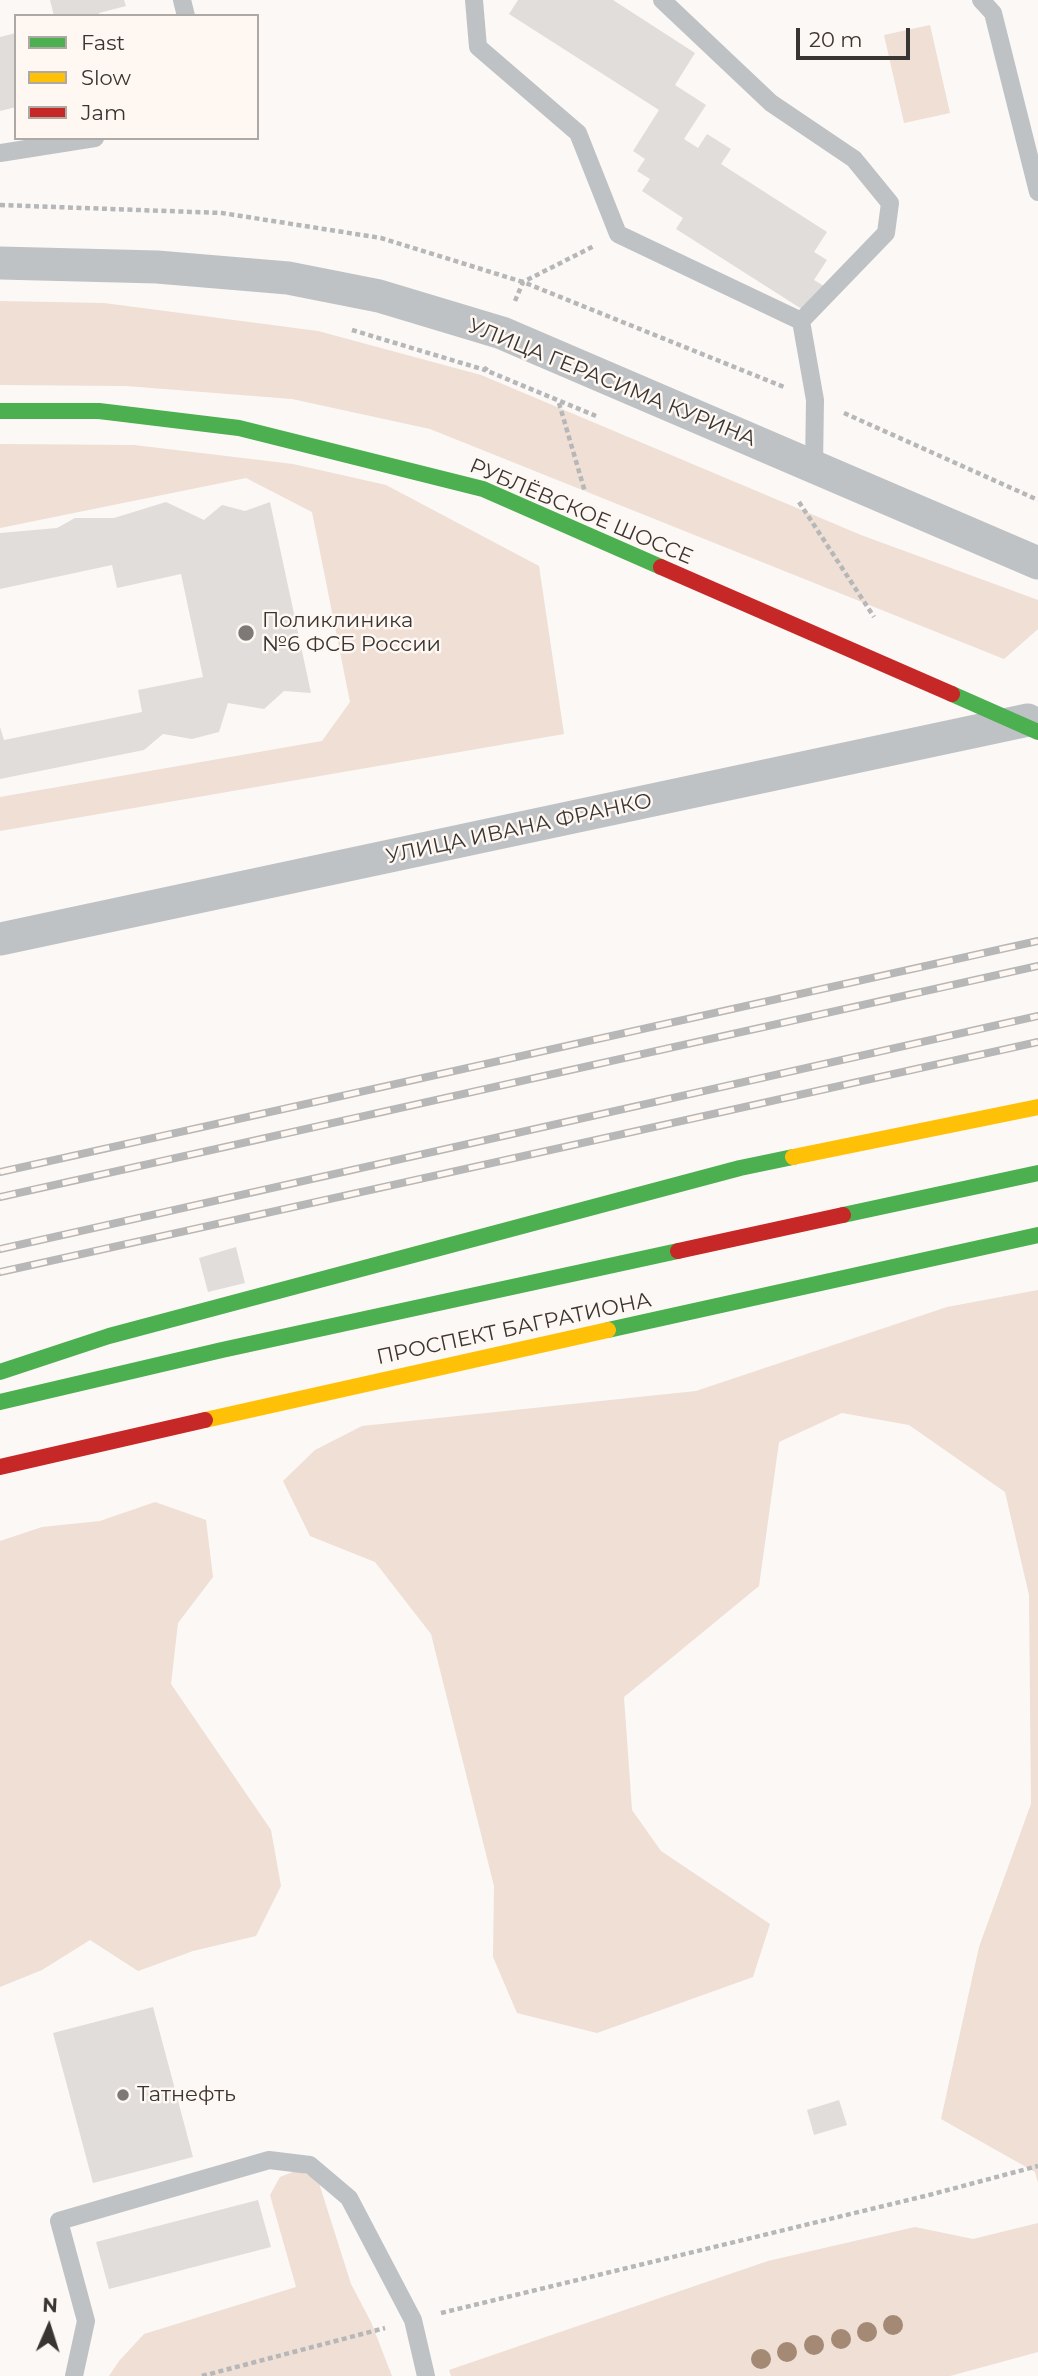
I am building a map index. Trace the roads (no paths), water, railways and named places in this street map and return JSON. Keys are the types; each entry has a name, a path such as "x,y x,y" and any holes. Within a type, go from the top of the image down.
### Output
{"street":[{"name":"УЛИЦА ГЕРАСИМА КУРИНА","path":"0,263 157,267 288,278 379,296 502,333 1038,563"},
{"name":"РУБЛЁВСКОЕ ШОССЕ","path":"0,411 99,411 239,428 483,489 1038,732"},
{"name":"УЛИЦА ИВАНА ФРАНКО","path":"0,939 1038,718"},
{"path":"0,1372 109,1336 740,1168 1038,1107"},
{"name":"ПРОСПЕКТ БАГРАТИОНА","path":"0,1402 235,1348 1038,1173"},
{"name":"ПРОСПЕКТ БАГРАТИОНА","path":"0,1467 1038,1236"}],"lane":[{"path":"474,0 478,47 578,133 618,234 801,321"},
{"path":"662,0 771,103 854,159 890,203 886,233 801,321"},
{"path":"981,0 993,13 1038,192"},
{"path":"0,153 82,140"},
{"path":"801,321 815,400 814,467"},
{"path":"74,2376 86,2321 59,2221 269,2160 310,2165 349,2198 413,2320 426,2376"}],"railway":[{"path":"0,1172 1038,941"},
{"path":"0,1197 1038,966"},
{"path":"0,1249 1038,1016"},
{"path":"0,1272 1038,1042"}],"place":[{"name":"Поликлиника №6 ФСБ России","path":"246,633"},
{"name":"Татнефть","path":"123,2095"}]}
